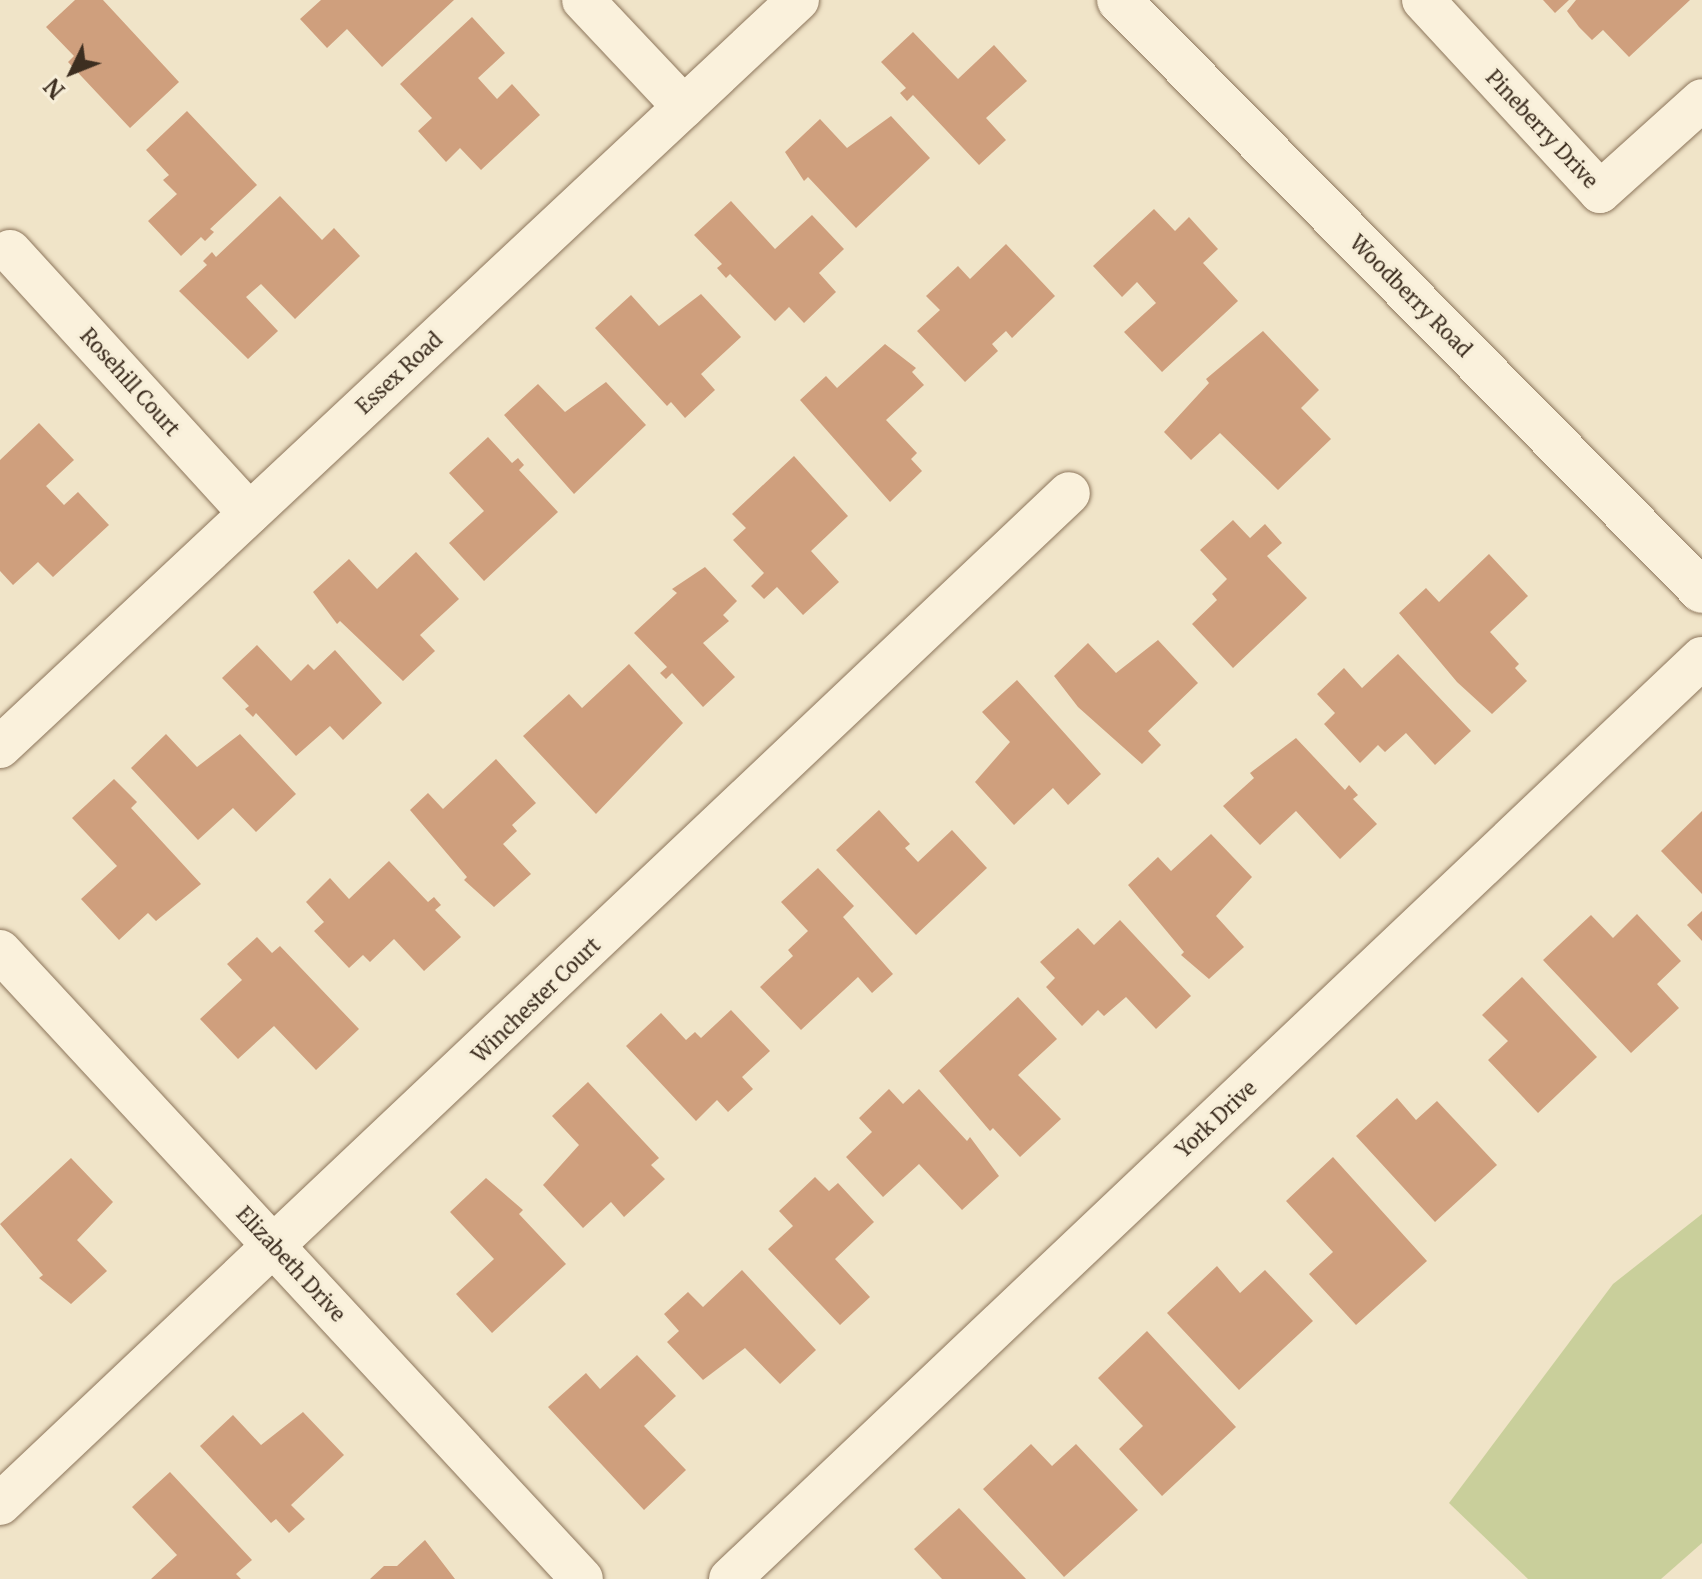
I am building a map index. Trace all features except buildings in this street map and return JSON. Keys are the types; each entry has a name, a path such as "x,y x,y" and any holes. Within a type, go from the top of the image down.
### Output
{"street":[{"path":"583,0 684,107"},
{"name":"Essex Road","path":"0,747 798,0"},
{"name":"Woodberry Road","path":"1119,0 1702,591"},
{"name":"Pineberry Drive","path":"1423,0 1600,192 1702,100"},
{"name":"Rosehill Court","path":"10,251 249,513"},
{"name":"Winchester Court","path":"0,1504 276,1247 1069,493"},
{"name":"York Drive","path":"730,1579 1702,658"},
{"name":"Elizabeth Drive","path":"0,951 582,1579"}],"green space":[{"path":"1702,1214 1702,1543 1661,1579 1528,1579 1449,1503 1613,1284"}]}
